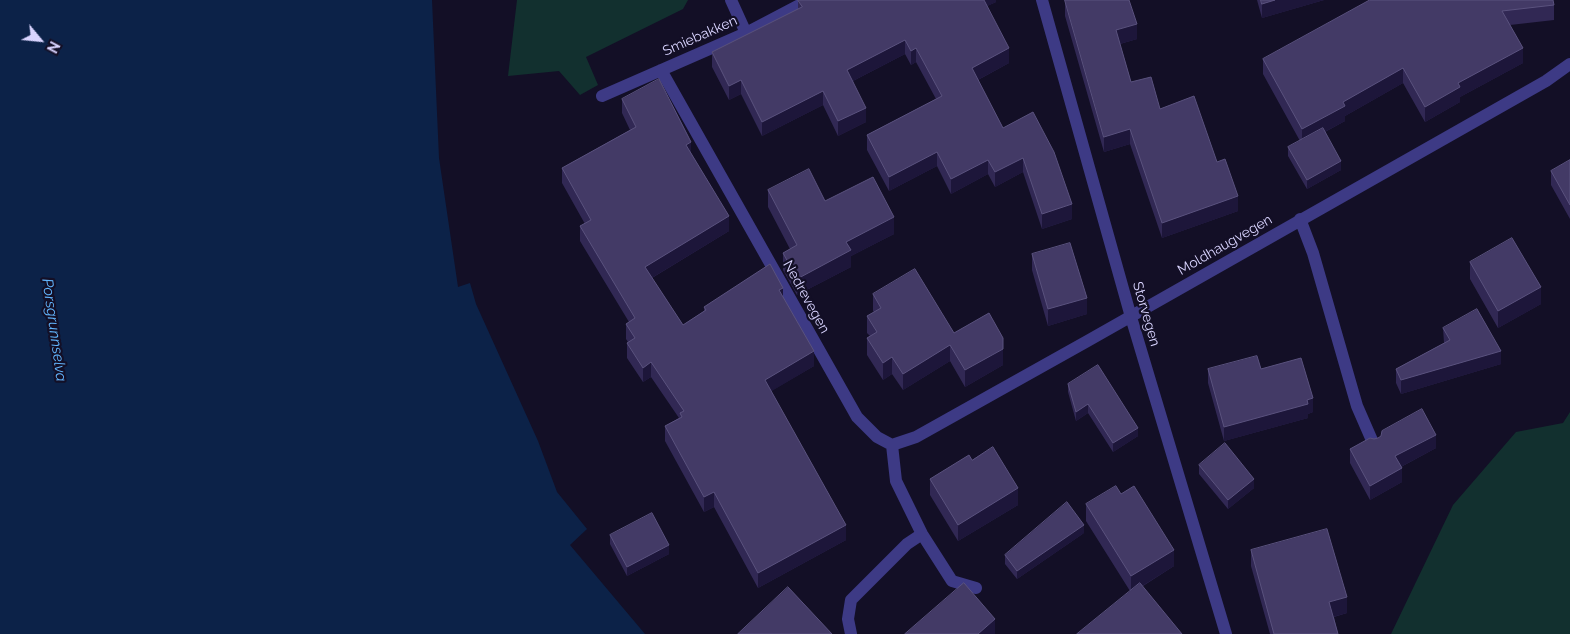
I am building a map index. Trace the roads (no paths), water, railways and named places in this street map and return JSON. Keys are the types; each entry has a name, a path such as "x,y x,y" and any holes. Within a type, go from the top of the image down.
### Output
{"street":[{"path":"731,0 746,32"},
{"name":"Smiebakken","path":"602,96 746,32 809,0"},
{"name":"Storvegen","path":"1042,0 1131,317 1226,634"},
{"name":"Moldhaugvegen","path":"892,445 916,437 1131,317 1546,80 1570,64"},
{"name":"Nedrevegen","path":"661,70 857,417 877,436 892,445"},
{"path":"1300,219 1313,253 1357,406 1374,445"},
{"path":"892,445 896,480 922,534 952,581 976,588"},
{"path":"851,634 848,619 851,600 907,544 922,534"}],"water":[{"name":"Porsgrunnselva","path":"0,0 432,0 439,158 458,287 470,283 476,304 538,441 557,492 587,529 570,545 645,634 0,634"}]}
